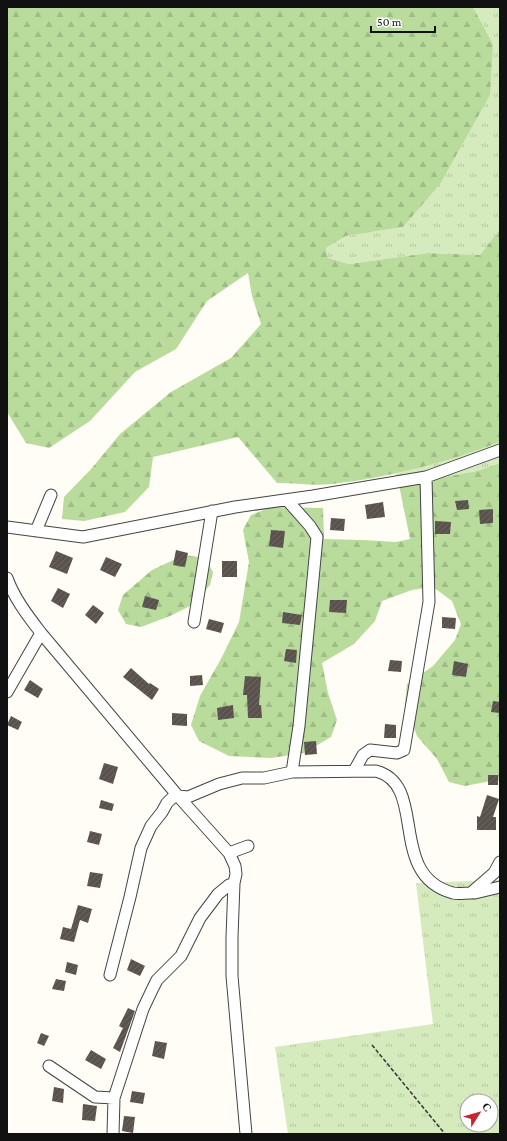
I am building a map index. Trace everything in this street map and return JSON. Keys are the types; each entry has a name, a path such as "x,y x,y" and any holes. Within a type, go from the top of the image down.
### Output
{"street":[{"path":"7,527 83,537 212,512 426,477 500,450"},
{"path":"354,771 363,756 370,750 397,753 404,750 429,602 426,477"},
{"path":"36,531 51,495"},
{"path":"287,500 310,526 317,537 299,726 292,772"},
{"path":"194,622 212,512"},
{"path":"7,578 11,589 41,633 178,796 229,853 236,866 234,883 232,976 246,1134"},
{"path":"7,692 41,633"},
{"path":"110,975 141,848 152,826 167,803 172,798 178,796 188,797 219,784 242,778 264,778 292,772 383,772 392,779 400,790 405,806 415,858 426,879 442,889 454,893 471,893 500,887"},
{"path":"229,853 248,846"},
{"path":"471,893 494,873 500,862"},
{"path":"113,1134 114,1098 143,1009 157,980 181,956 200,918 218,894 234,883"},
{"path":"50,1066 95,1097 114,1098"}],"path":[{"path":"372,1045 445,1134"}],"green space":[{"path":"7,7 473,7 493,44 490,95 440,184 403,227 346,236 326,248 328,258 349,264 428,253 480,255 500,229 500,442 439,462 375,478 325,485 311,485 277,483 238,437 153,457 149,487 125,512 84,521 62,519 64,497 92,468 120,434 171,392 231,358 261,324 252,296 248,273 207,301 176,349 135,372 90,421 49,448 26,443 7,412"},
{"path":"473,7 500,7 500,229 480,255 428,253 349,264 328,258 326,248 346,236 403,227 493,44"},
{"path":"500,442 500,463 477,471 399,485 395,474 475,451"},
{"path":"500,463 500,782 496,780 465,786 449,782 437,759 417,736 405,704 407,684 433,666 455,640 461,624 452,601 433,587 412,590 382,601 375,621 354,644 322,663 328,693 337,720 331,737 304,753 271,758 229,756 199,741 191,725 200,696 222,657 239,622 249,562 243,530 251,515 271,507 323,508 324,539 396,542 410,539 399,485 477,471"},
{"path":"184,555 205,558 213,572 210,585 192,605 170,616 141,627 126,624 118,610 123,595 152,570"},
{"path":"500,880 500,1134 288,1134 275,1047 433,1024 416,883"}],"building":[{"path":"468,500 469,509 457,510 455,501"},
{"path":"383,502 385,517 367,519 365,505"},
{"path":"493,509 493,523 480,524 479,510"},
{"path":"331,518 345,519 344,531 330,530"},
{"path":"435,521 451,522 450,534 435,534"},
{"path":"271,530 285,531 283,548 269,546"},
{"path":"176,550 188,553 185,567 173,565"},
{"path":"56,551 73,558 67,574 49,567"},
{"path":"106,557 122,564 115,577 100,570"},
{"path":"222,561 237,561 237,577 222,577"},
{"path":"58,588 70,594 63,608 51,601"},
{"path":"145,596 159,600 156,610 142,607"},
{"path":"330,600 347,600 346,613 329,612"},
{"path":"93,605 104,613 96,624 85,615"},
{"path":"283,612 302,615 300,625 282,623"},
{"path":"442,617 456,618 455,629 442,628"},
{"path":"209,619 224,623 221,633 206,629"},
{"path":"286,649 297,650 296,663 284,661"},
{"path":"390,660 402,661 401,672 388,671"},
{"path":"454,661 468,664 466,677 452,675"},
{"path":"131,668 149,684 150,683 159,689 152,700 123,677"},
{"path":"202,675 203,685 190,686 190,676"},
{"path":"245,676 261,677 259,705 261,705 262,718 248,718 247,695 243,695"},
{"path":"30,680 43,689 38,698 24,690"},
{"path":"493,701 500,702 500,713 491,712"},
{"path":"233,705 234,718 218,720 217,708"},
{"path":"172,713 187,714 187,726 172,725"},
{"path":"11,716 22,722 18,730 7,725"},
{"path":"385,724 396,725 396,738 384,738"},
{"path":"316,741 317,754 305,755 304,742"},
{"path":"104,763 118,767 113,784 99,779"},
{"path":"488,775 498,775 498,785 488,785"},
{"path":"487,795 499,799 493,817 496,817 496,830 477,830 477,816 480,817"},
{"path":"101,800 114,804 112,811 99,808"},
{"path":"90,831 102,834 99,845 87,842"},
{"path":"90,872 103,874 100,888 87,886"},
{"path":"78,905 92,909 88,923 80,920 74,942 60,939 63,927 71,929"},
{"path":"131,959 145,966 140,976 127,970"},
{"path":"67,962 78,965 76,975 65,972"},
{"path":"56,979 66,981 64,991 52,989"},
{"path":"128,1008 135,1011 120,1052 113,1048 123,1028 119,1026"},
{"path":"41,1033 49,1036 44,1046 37,1043"},
{"path":"155,1041 167,1043 164,1059 152,1056"},
{"path":"91,1050 106,1059 101,1069 85,1060"},
{"path":"54,1087 64,1089 63,1103 52,1101"},
{"path":"132,1091 145,1093 143,1104 130,1102"},
{"path":"83,1104 97,1106 95,1121 82,1120"},
{"path":"124,1116 135,1117 133,1133 122,1131"}]}
